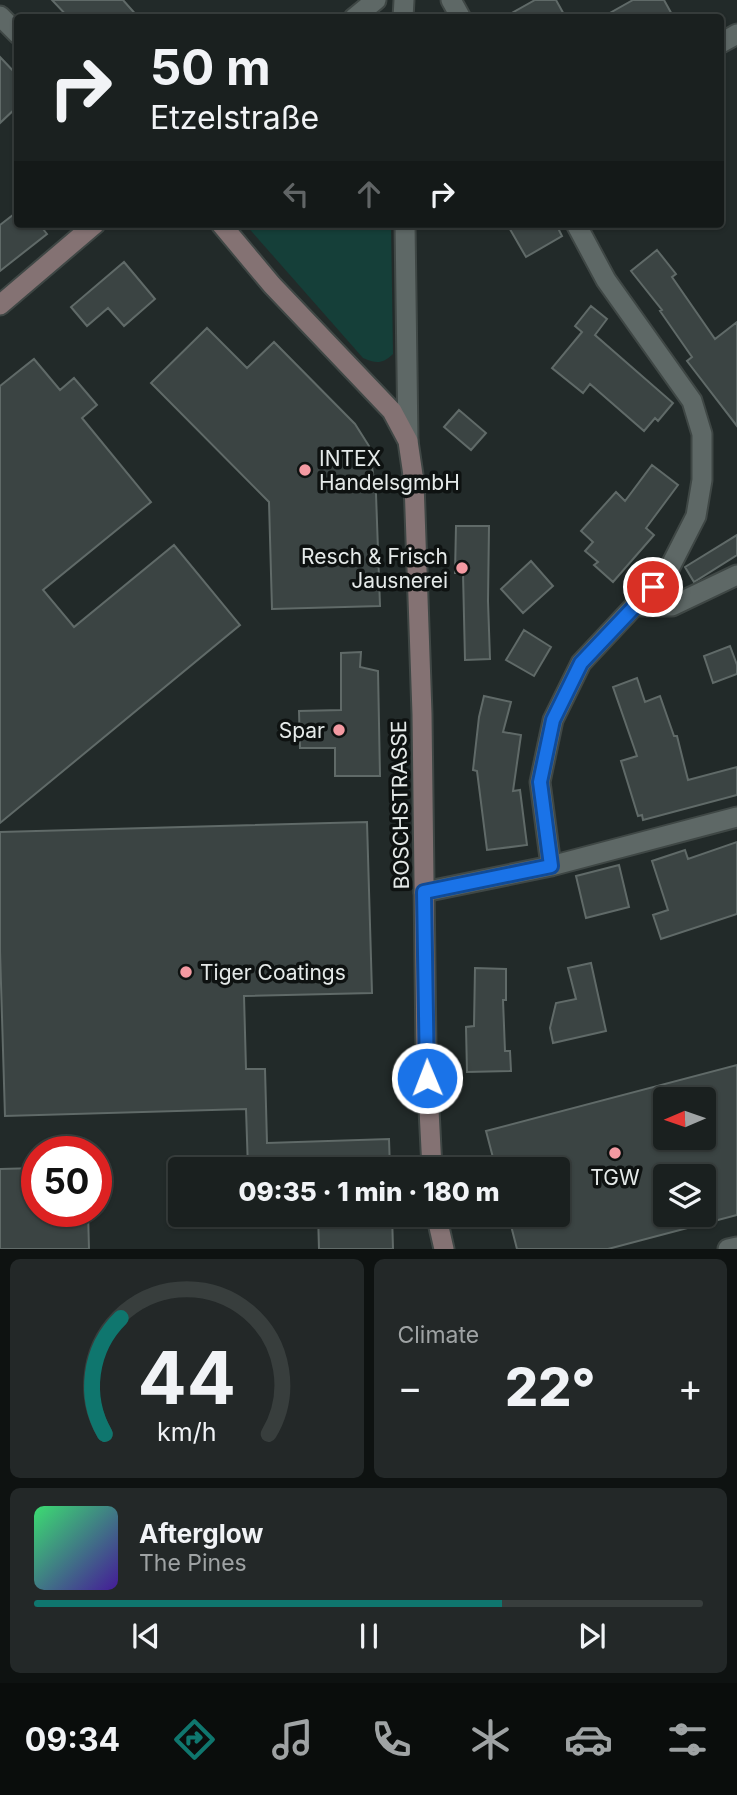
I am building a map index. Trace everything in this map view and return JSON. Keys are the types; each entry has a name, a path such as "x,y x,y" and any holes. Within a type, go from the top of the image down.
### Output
{"main road":[{"path":"0,305 90,228"},
{"name":"BOSCHSTRASSE","path":"224,228 272,285 392,411 408,441 414,482 426,1050 431,1157"},
{"path":"439,1227 444,1249"}],"street":[{"path":"359,14 376,0"},
{"path":"0,16 14,30"},
{"name":"BOSCHSTRASSE","path":"405,228 408,441"},
{"path":"551,866 540,782 553,720 581,663 669,569 696,516 702,480 702,434 692,401 606,280 578,228"},
{"path":"637,606 672,606 737,575"},
{"path":"424,892 551,866 737,817"},
{"path":"728,1249 737,1247"}],"green space":[{"path":"249,228 391,228 393,354 379,362 363,358"}],"building":[{"path":"52,0 123,0 135,14 65,14"},
{"path":"535,0 556,0 564,14 510,14"},
{"path":"633,0 664,0 672,14 608,14"},
{"path":"0,57 14,72 14,110 0,123"},
{"path":"14,214 14,228 42,228 47,234 0,271 0,225"},
{"path":"509,228 558,228 562,236 526,257"},
{"path":"657,250 676,274 672,277 715,339 737,322 737,426 687,361 692,357 660,311 662,310 631,271"},
{"path":"124,262 155,299 124,326 108,308 87,326 71,307"},
{"path":"591,306 607,319 595,335 673,403 658,421 655,418 644,431 590,384 583,393 552,368 582,332 575,326"},
{"name":"INTEX HandelsgmbH","path":"207,328 247,368 274,342 355,424 369,446 376,494 380,606 272,609 269,502 151,383"},
{"path":"34,359 60,390 74,378 97,405 82,418 151,502 43,590 74,627 174,545 240,625 0,823 0,386"},
{"path":"459,410 486,433 471,450 444,427"},
{"path":"652,465 678,485 646,528 654,535 613,582 594,565 598,562 585,551 593,542 581,531 616,492 625,501"},
{"path":"456,526 489,526 490,659 465,660 463,573 455,573"},
{"path":"737,535 737,555 694,582 685,567"},
{"path":"531,561 553,586 523,613 501,589"},
{"path":"524,630 551,647 534,676 506,660"},
{"path":"730,646 737,665 737,674 713,683 704,656"},
{"name":"Spar","path":"361,652 360,667 378,671 380,776 335,776 335,748 300,748 299,711 341,710 341,653"},
{"path":"637,678 645,702 660,696 674,736 677,736 688,780 737,767 737,795 643,820 642,815 638,816 621,761 637,756 613,687"},
{"path":"484,696 511,702 503,732 521,735 513,791 520,790 527,845 487,850 477,771 473,770"},
{"name":"Tiger Coatings","path":"367,822 372,993 244,996 246,1069 265,1069 267,1143 389,1139 390,1157 248,1157 246,1109 5,1116 0,832"},
{"path":"737,842 737,914 661,939 653,915 668,910 652,861 685,850 688,859"},
{"path":"619,865 629,907 586,918 576,876"},
{"path":"591,963 606,1031 553,1043 550,1028 556,1003 576,999 568,968"},
{"path":"475,968 506,969 506,1000 503,1000 505,1051 510,1051 511,1071 467,1072 466,1027 474,1026"},
{"name":"TGW","path":"737,1065 737,1215 716,1221 716,1164 653,1164 653,1227 691,1227 608,1249 517,1249 511,1227 570,1227 570,1157 493,1157 486,1131 653,1087 653,1150 716,1150 716,1087 653,1087"},
{"path":"21,1168 21,1227 88,1227 89,1249 0,1249 0,1169"},
{"path":"318,1227 392,1227 393,1249 319,1249"}],"place":[{"name":"INTEX HandelsgmbH","path":"305,470"},
{"name":"Resch & Frisch Jausnerei","path":"462,568"},
{"name":"Spar","path":"339,730"},
{"name":"Tiger Coatings","path":"186,972"},
{"name":"TGW","path":"615,1153"}],"route":[{"path":"427,1078 424,892 551,866 540,782 553,720 581,663 653,587"}]}
